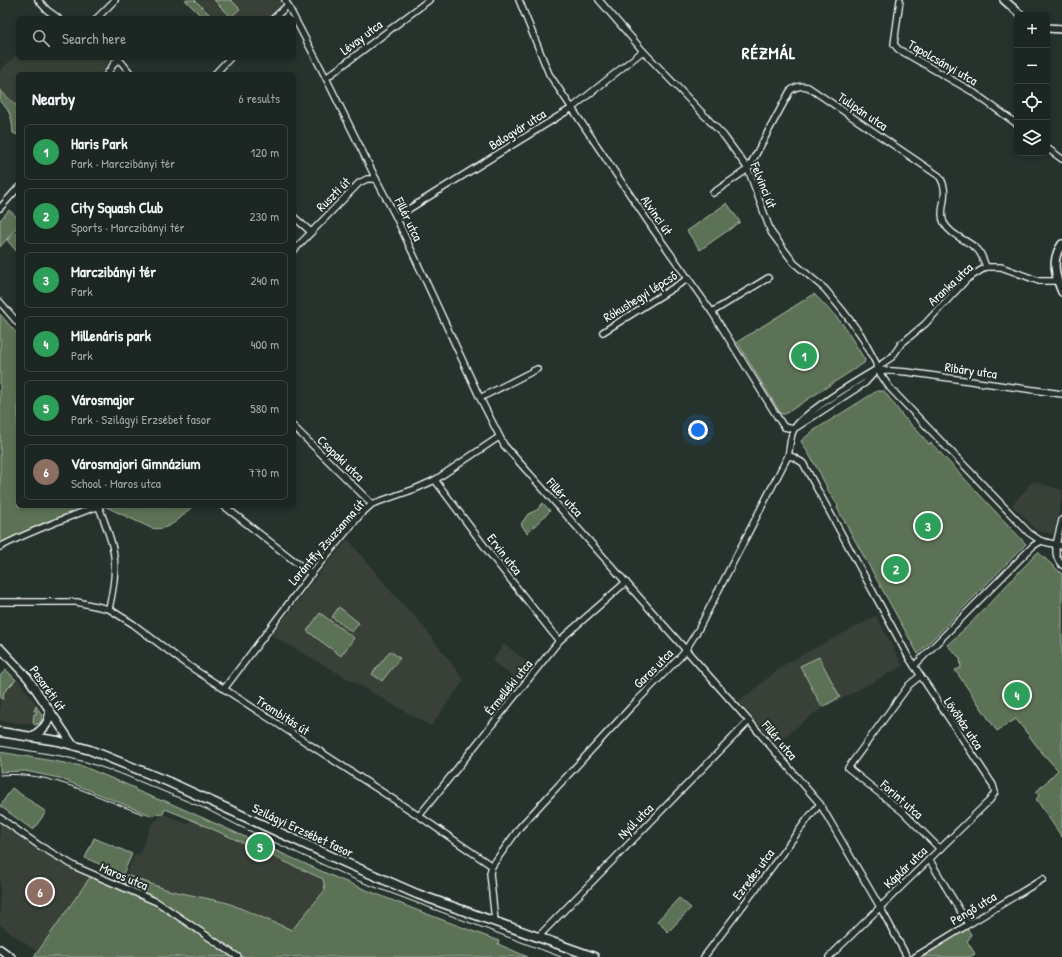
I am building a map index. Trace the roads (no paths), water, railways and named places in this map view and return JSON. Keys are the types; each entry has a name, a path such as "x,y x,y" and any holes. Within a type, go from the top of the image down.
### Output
{"main road":[{"path":"32,737 48,723 50,712"},
{"name":"Szilágyi Erzsébet fasor","path":"0,732 72,745 98,753 169,782 417,894 594,957"}],"street":[{"path":"38,0 56,16"},
{"path":"99,16 115,0"},
{"name":"Lévay utca","path":"326,78 429,0"},
{"name":"Alvinci út","path":"519,0 549,74 655,232 712,312 784,427 794,429"},
{"name":"Felvinci út","path":"599,0 643,51 724,136 748,169 771,232 794,263 825,290 843,311 861,335 876,363 877,370 890,388 1029,533 1041,540 1059,546"},
{"name":"Tapolcsányi utca","path":"900,0 894,44 898,49 973,92 1014,122"},
{"path":"1004,0 1018,12"},
{"path":"276,16 287,3"},
{"name":"Fillér utca","path":"287,3 294,16"},
{"name":"Fillér utca","path":"296,20 396,217 480,398 504,445 749,721 820,804 908,957"},
{"path":"1050,28 1062,29"},
{"name":"Balogvár utca","path":"396,217 572,108 643,51"},
{"path":"108,72 117,60"},
{"path":"120,60 129,72"},
{"path":"217,72 228,60"},
{"name":"Tulipán utca","path":"712,193 748,169 790,90 802,85 808,87 939,176 943,181 945,189 944,224 948,229 976,249 986,267"},
{"path":"1050,150 1062,159"},
{"name":"Ruszti út","path":"296,248 358,183 367,179 376,179"},
{"path":"0,208 16,190"},
{"path":"296,219 311,232"},
{"path":"1062,244 1055,264 1057,281 1062,292"},
{"name":"Aranka utca","path":"794,429 865,383 882,363 892,357 901,344 925,324 967,279 986,267 1001,267 1039,281 1057,281"},
{"name":"Rókushegyi lépcső","path":"603,332 689,278"},
{"path":"712,312 768,278"},
{"path":"0,302 16,321"},
{"path":"480,398 537,369"},
{"name":"Ribáry utca","path":"877,370 907,372 1062,394"},
{"name":"Csopaki utca","path":"296,429 372,504"},
{"name":"Garas utca","path":"492,866 520,827 686,650 698,630 788,456 794,429"},
{"name":"Lorántffy Zsuzsanna út","path":"224,689 311,574 361,514 372,504 415,489 435,480 499,437"},
{"name":"Lövőház utca","path":"788,456 793,457 803,463 914,666 993,785 995,792"},
{"name":"Ervin utca","path":"435,480 491,555 559,641"},
{"path":"0,547 45,525 93,508"},
{"path":"99,508 113,550 113,590 109,609"},
{"path":"227,508 311,574"},
{"path":"1062,520 1059,546 1056,556 1057,561 1062,565"},
{"path":"914,666 1033,546 1041,540"},
{"name":"Érmelléki utca","path":"419,816 559,641 626,582"},
{"name":"Trombitás út","path":"0,602 77,602 109,609 133,624 186,664 419,816 492,866"},
{"name":"Pasaréti út","path":"0,648 28,678 72,745"},
{"name":"Forint utca","path":"920,676 909,685 848,768 903,812 940,849"},
{"name":"Nyúl utca","path":"538,937 749,721"},
{"name":"Káplár utca","path":"829,957 990,800 995,792"},
{"name":"Ezredes utca","path":"704,957 758,887 808,817 820,804"},
{"name":"Maros utca","path":"0,818 40,846 76,867 157,902 238,957"},
{"path":"930,859 968,924"},
{"path":"492,866 490,873 495,921"},
{"name":"Pengő utca","path":"915,957 1043,879"},
{"path":"0,949 11,957"}],"tram line":[{"path":"0,746 61,756 86,762 124,775 206,809 239,826 356,880 561,957"},
{"path":"0,775 19,775 55,781 143,814"}],"place":[{"name":"Haris Park","path":"804,356"},
{"name":"Marczibányi tér","path":"928,526"},
{"name":"City Squash Club","path":"896,569"},
{"name":"Millenáris park","path":"1017,695"},
{"name":"Városmajor","path":"260,847"},
{"name":"Városmajori Gimnázium","path":"40,892"}],"district":[{"name":"RÉZMÁL","path":"769,53"}]}
